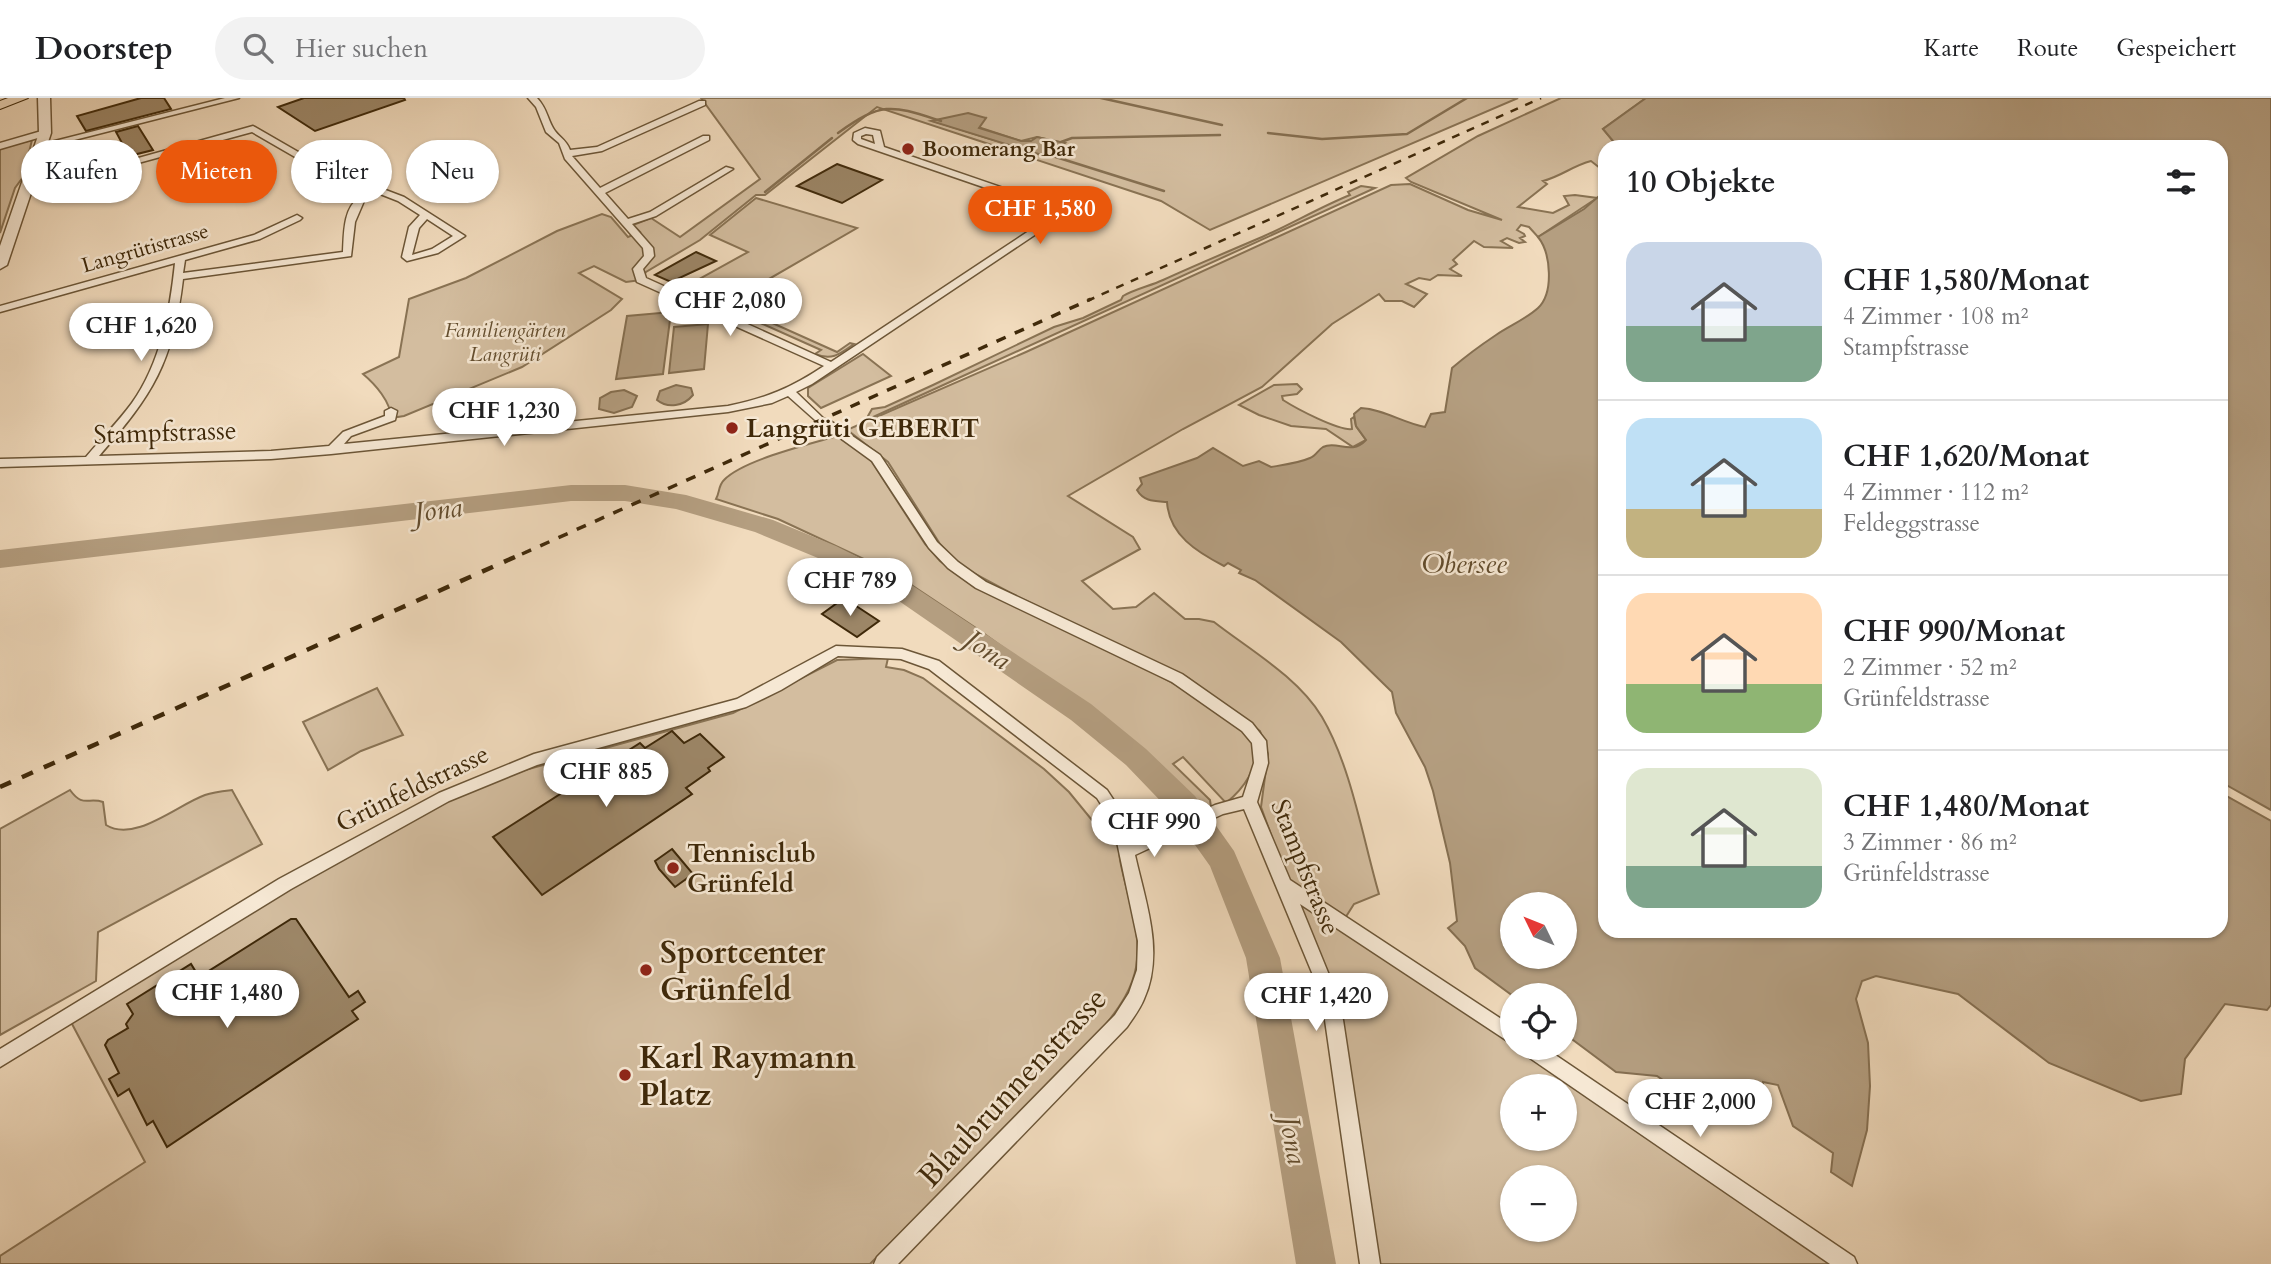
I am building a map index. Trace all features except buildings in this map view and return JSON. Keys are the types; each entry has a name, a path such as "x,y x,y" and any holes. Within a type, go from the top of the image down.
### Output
{"main road":[{"path":"0,105 21,98"}],"street":[{"path":"41,140 44,133 44,98"},
{"path":"64,140 235,98"},
{"path":"532,98 540,106 550,132 649,250 649,256 638,269 641,280 832,366"},
{"path":"565,149 599,149 702,103"},
{"path":"142,159 253,129 350,185 372,188 401,199 460,236 435,251 410,259 407,257 414,227 426,215"},
{"path":"0,146 44,133"},
{"path":"600,192 706,138"},
{"name":"Stampfstrasse","path":"0,463 219,458 331,450 728,409 768,401 790,393 832,366 1049,223 1052,217 1049,209 1031,200 880,149"},
{"path":"626,223 653,214 729,169"},
{"path":"0,265 21,203"},
{"path":"178,277 348,254 350,222 358,203"},
{"name":"Langrütistrasse","path":"0,309 257,237 297,218"},
{"path":"89,461 137,404 150,381 172,319 180,258"},
{"name":"Stampfstrasse","path":"790,393 822,420 876,458 933,545 953,565 981,584 1177,678 1247,727 1259,741 1262,755 1249,802 1321,975 1334,1020 1370,1264"},
{"path":"331,450 347,434 391,418 391,411"},
{"name":"Grünfeldstrasse","path":"0,1059 285,884 444,797 534,760 741,703 836,651 902,654 934,665 1093,784 1120,822 1127,851"},
{"path":"1127,851 1220,809 1249,802"},
{"name":"Blaubrunnenstrasse","path":"884,1264 1121,1021 1137,996 1145,970 1146,941 1127,851"},
{"path":"1284,885 1500,1028"},
{"path":"1548,1060 1847,1264"}],"green space":[{"name":"Familiengärten Langrüti","path":"701,98 1518,98 1210,230 1161,201 877,107 765,195 756,195 700,240 646,272 641,280 626,282 594,266 579,273 622,299 611,310 522,367 404,416 391,418 385,400 363,374 399,357 409,299 466,278 557,231 602,214 611,217 628,237 640,232 633,225 651,218 680,237 760,179","holes":["985,118 978,127 1021,141 1037,137 1063,143 1044,156 933,121"]},
{"path":"1561,98 1646,98 1603,129 1612,140 1598,140 1598,166 1591,161 1543,181 1547,184 1518,207 1553,213 1569,205 1564,196 1597,198 1538,237 1529,227 1521,225 1517,230 1524,234 1525,236 1520,238 1525,242 1519,243 1507,238 1501,241 1513,248 1484,247 1474,241 1453,260 1457,264 1450,269 1462,276 1438,275 1430,280 1419,278 1406,284 1427,294 1414,307 1402,301 1385,301 1379,294 1332,324 1262,387 1068,496 1133,537 1140,549 1082,581 1113,609 1136,607 1154,593 1185,619 1214,622 1273,665 1312,703 1322,717 1341,758 1379,894 1354,904 1342,923 1500,1028 1500,1060 1548,1060 1568,1074 1500,1074 1500,1151 1577,1151 1577,1080 1847,1264 1379,1264 1346,1042 1261,807 1268,754 1260,731 1187,677 1018,597 964,568 940,544 888,462 850,432 849,429 1026,352 1391,185 1410,184 1468,210 1502,220 1406,178 1478,136"},
{"path":"21,143 21,180 15,188 0,233 0,148"},
{"path":"1361,186 1375,188 871,418 868,416 872,409 885,407 1054,327 1083,318 1121,300 1123,296 1273,232 1350,195 1348,192"},
{"path":"756,198 857,228 724,305 685,287 748,252 710,235"},
{"path":"748,307 752,310 750,313 837,352 850,343 854,344 831,357 815,354 821,350 747,317 741,320 731,315 735,309"},
{"path":"863,354 891,376 821,408 808,396 808,388"},
{"path":"1297,384 1302,389 1297,394 1282,396 1283,400 1318,419 1346,429 1352,429 1351,419 1354,417 1356,426 1366,440 1353,447 1326,429 1291,426 1239,405 1274,385"},
{"path":"837,436 870,459 925,544 940,561 973,586 1170,681 1238,725 1253,743 1255,760 1249,777 1238,791 1226,803 1183,757 1173,764 1210,800 1211,807 1205,811 1164,771 1107,723 979,630 892,572 778,519 716,499 724,480 746,466"},
{"name":"Sportcenter Grünfeld","path":"888,658 886,667 904,670 923,678 1044,769 1069,792 1109,841 1119,835 1122,872 1133,915 1138,950 1132,981 1125,997 1101,1030 870,1264 0,1264 0,1256 145,1162 71,1022 290,888 411,819 465,793 525,770 733,713 837,660"},
{"path":"377,688 403,735 361,751 328,770 303,722"},
{"path":"70,790 79,799 103,802 106,825 117,829 130,829 143,826 205,795 232,790 262,844 98,932 96,981 0,1035 0,829"}],"water":[{"path":"1646,98 2271,98 2271,810 2228,786 2228,140 1612,140 1603,129"},
{"path":"968,113 986,118 979,128 1021,141 1031,141 1037,137 1065,143 1045,156 931,121"},
{"name":"Obersee","path":"1598,197 1598,938 2228,938 2228,797 2271,821 2271,1005 2267,1010 2225,1004 2185,1059 2181,1094 2141,1101 2049,1063 1958,994 1876,976 1862,981 1856,999 1868,1043 1870,1086 1867,1130 1852,1186 1831,1172 1833,1153 1793,1126 1778,1085 1763,1082 1764,1113 1744,1121 1711,1097 1676,1089 1657,1076 1616,1072 1577,1043 1577,983 1500,983 1500,986 1475,968 1465,946 1448,928 1457,921 1450,863 1433,791 1425,767 1396,713 1392,692 1341,642 1255,580 1239,573 1241,570 1228,563 1224,566 1186,541 1173,524 1167,502 1146,499 1137,490 1142,484 1140,478 1197,458 1213,448 1243,466 1259,461 1271,467 1306,460 1328,445 1355,447 1366,440 1356,426 1354,414 1361,408 1425,427 1431,414 1445,412 1452,368 1490,339 1533,312 1543,301 1547,293 1549,273 1538,237 1584,209"},
{"path":"671,312 663,374 616,379 627,316"},
{"path":"708,324 704,369 669,373 674,327"},
{"path":"676,385 691,388 693,395 676,405 666,405 657,400 660,391"},
{"path":"624,390 637,396 632,407 614,413 599,409 600,398 611,392"}],"waterway":[{"path":"1101,98 1222,125"},
{"path":"1268,133 1322,139 1407,134 1467,98"},
{"path":"838,133 866,115 888,109 898,109 941,121"},
{"path":"1061,142 1072,138 1220,135"},
{"path":"765,192 832,138"},
{"path":"1043,153 1164,191"},
{"name":"Jona","path":"0,559 571,493 625,493 677,501 764,526 827,552 895,586 1081,712 1136,757 1184,805 1223,860 1263,958 1316,1264"}],"railway":[{"path":"1087,301 1541,98"},
{"path":"522,554 1091,299"},
{"path":"0,787 526,552"}],"place":[{"name":"Boomerang Bar","path":"908,149"},
{"name":"Langrüti GEBERIT","path":"732,428"},
{"name":"Tennisclub Grünfeld","path":"673,868"},
{"name":"Sportcenter Grünfeld","path":"646,970"},
{"name":"Karl Raymann Platz","path":"625,1075"}]}
